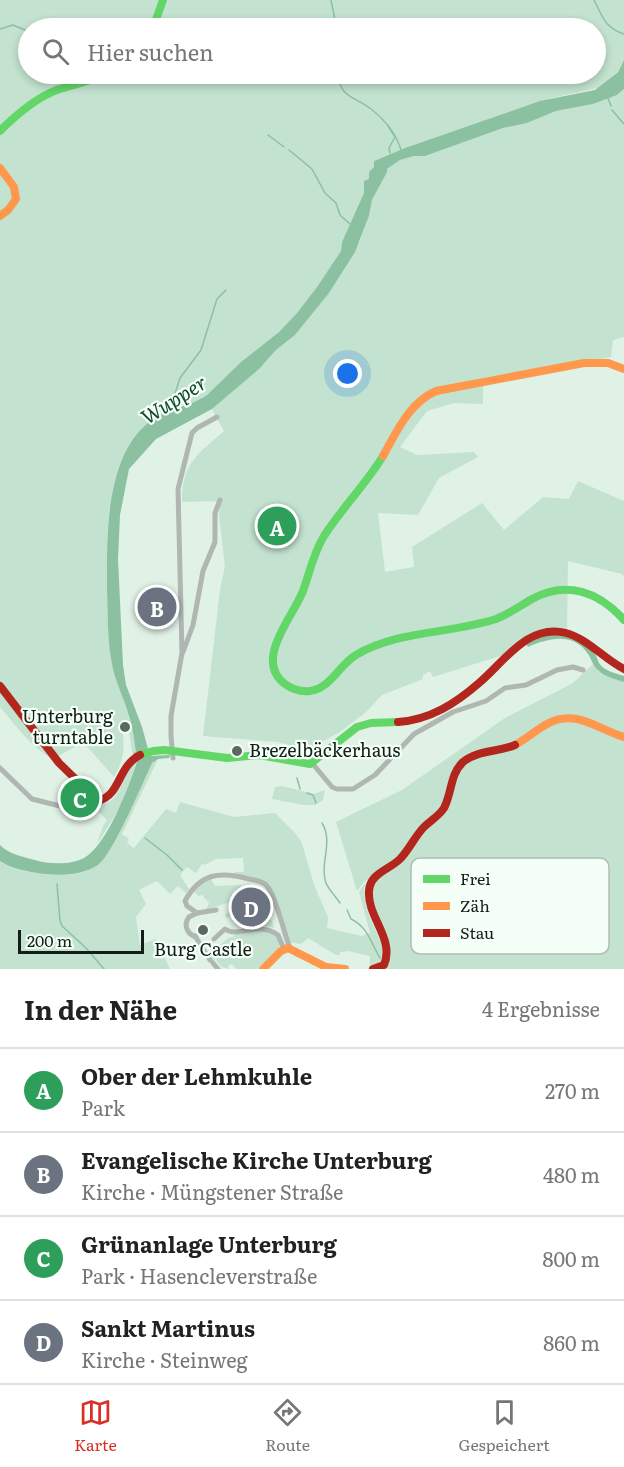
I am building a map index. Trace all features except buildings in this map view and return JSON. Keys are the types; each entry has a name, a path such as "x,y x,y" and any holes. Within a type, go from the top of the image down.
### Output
{"main road":[{"path":"157,18 163,0"},
{"path":"0,131 24,109 44,96 81,84"},
{"path":"0,168 13,184 16,195 12,207 0,216"},
{"path":"624,369 608,363 584,363 440,390 420,400 408,414 377,466 321,541 314,554 302,594 273,653 273,668 280,680 297,690 313,690 326,684 348,661 363,652 418,633 498,618 533,597 553,590 575,589 594,595 613,607 624,620"},
{"path":"0,686 59,763 98,801 110,797 125,767 135,757 144,753 224,758 262,755 314,766 359,727 418,720 438,711 472,690 524,641 538,634 554,631 574,635 624,669"},
{"path":"373,969 384,964 387,959 387,949 369,901 369,885 375,876 400,858 426,826 442,811 454,774 462,762 475,755 512,746 564,717 579,718 607,732 624,737"},
{"path":"263,969 287,949 326,967 345,969"}],"street":[{"path":"172,753 171,716 182,653 178,481 192,433 217,417"},
{"path":"182,653 189,641 203,571 214,545 214,513 220,500"},
{"path":"314,766 332,787 356,788 375,775 414,734 453,712 486,701 503,689 526,685 557,670 573,667 582,670"},
{"path":"0,768 32,799 72,809 98,801"},
{"path":"198,913 185,902 191,890 207,878 227,874 266,885 276,908 287,949"},
{"path":"216,910 189,916 186,923 188,932 195,935 218,969"},
{"path":"203,948 225,929 234,936 255,928 267,929 278,935 287,949"}],"shaded area":[{"path":"0,0 624,0 624,60 618,71 606,81 606,18 18,18 18,84 603,84 598,88 526,106 374,161 369,179 364,182 364,193 342,242 341,251 297,313 279,332 241,362 207,395 149,422 134,438 123,457 115,478 108,524 108,627 112,664 130,720 136,752 132,751 125,719 121,722 124,747 114,777 83,742 55,758 42,752 0,707"},
{"path":"624,60 624,89 617,95 593,104 556,111 527,123 503,128 425,156 400,160 384,171 375,184 369,216 355,252 329,293 295,335 212,409 156,439 129,469 120,515 118,559 123,665 126,685 150,756 170,755 169,758 158,759 152,763 112,847 98,865 79,873 51,875 21,870 0,861 0,845 23,857 43,862 67,863 84,858 93,851 109,828 123,800 137,762 133,753 136,752 132,725 112,664 108,636 107,590 108,523 111,500 123,456 134,437 155,418 207,395 241,362 279,332 297,313 341,251 342,242 364,193 364,181 369,179 369,172 374,167 374,161 540,101 595,90 606,84 606,81 618,72"},
{"path":"624,89 624,337 613,340 611,357 483,378 483,404 454,403 427,411 400,447 417,455 474,452 478,457 439,478 418,515 378,513 385,572 414,567 412,547 482,503 504,530 543,497 569,499 578,481 624,501 624,577 622,574 568,561 567,631 555,629 500,656 433,677 430,671 423,675 423,679 382,695 366,712 340,732 306,750 278,742 203,736 220,590 225,566 219,516 220,501 182,502 188,469 199,454 224,431 212,409 295,335 329,293 360,241 369,216 375,184 384,171 400,160 425,156 503,128 527,123 556,111 593,104 617,95"},
{"path":"552,634 586,645 604,668 624,676 624,682 610,678 601,672 582,647 575,642 552,639 528,647 526,643"},
{"path":"593,664 600,672 624,682 624,969 373,969 387,959 372,909 369,879 357,891 336,822 402,790 505,718 573,683"},
{"path":"158,759 122,834 129,839 127,843 134,848 166,809 176,813 180,802 234,817 275,813 302,843 314,885 328,917 327,928 362,936 370,933 359,892 366,882 364,891 367,908 384,951 384,957 380,962 370,966 370,956 348,951 336,955 308,938 301,944 288,942 266,885 235,875 235,872 244,872 243,858 216,859 202,864 196,873 187,867 180,875 189,889 186,893 178,886 170,894 157,881 139,890 146,904 136,917 140,945 156,939 170,969 0,969 0,861 21,870 49,875 76,874 98,865 152,762"},
{"path":"137,761 121,806 97,844 107,820 97,810 96,805 112,800 126,774"},
{"path":"282,786 314,794 325,790 323,800 315,805 303,805 272,799 275,787"},
{"path":"210,877 215,886 241,885 243,889 239,891 242,898 206,910 209,903 202,895 199,896 192,890"},
{"path":"255,887 261,889 274,928 261,925 249,926 244,913 226,918 225,914 235,910 234,906 254,900 251,889"},
{"path":"255,929 275,934 280,945 257,969 236,969 232,964 228,966 229,969 222,967 215,959 212,961 209,953 230,937"}],"waterway":[{"path":"331,0 335,18"},
{"path":"594,0 603,18"},
{"path":"606,22 624,34"},
{"path":"0,29 13,25 18,27"},
{"path":"340,84 349,96 381,118 393,132 401,150"},
{"path":"608,98 611,106"},
{"path":"612,110 624,124"},
{"path":"388,126 395,137 389,148 390,153"},
{"path":"268,135 284,147"},
{"path":"289,150 312,169 325,193 336,203 340,215 352,226"},
{"name":"Wupper","path":"370,195 383,171"},
{"path":"162,415 172,403 180,378 201,350 217,299 226,290"},
{"path":"297,778 300,789"},
{"path":"307,793 313,795 316,803"},
{"path":"322,823 327,838 324,875 326,883 340,903"},
{"path":"145,838 182,870"},
{"path":"57,884 62,926 104,969"},
{"path":"347,910 351,919 365,931 380,958"}],"traffic: fast":[{"path":"157,18 163,0"},
{"path":"0,131 34,102 57,90 77,84"},
{"path":"383,456 324,536 314,556 303,591 278,638 273,663 276,674 285,684 300,691 317,689 324,686 350,659 372,647 389,641 496,619 532,599 558,590 582,592 593,596 604,602 624,620"},
{"path":"140,755 165,750 227,758 259,755 310,764 357,727 371,723 398,722"}],"traffic: slow":[{"path":"0,168 14,187 16,199 0,216"},
{"path":"383,456 411,410 436,391 584,363 608,363 624,369"},
{"path":"515,745 547,724 567,718 577,719 624,737"},
{"path":"263,969 281,951 288,948 326,967 345,969"}],"traffic: jam":[{"path":"398,722 421,718 452,704 479,683 518,646 528,639 552,631 574,636 624,669"},
{"path":"0,686 59,763 98,801 111,793 127,766 140,755"},
{"path":"373,969 384,965 386,955 384,937 370,901 369,891 373,880 396,863 421,831 442,811 447,802 453,778 463,762 481,753 515,745"}],"place":[{"name":"Ober der Lehmkuhle","path":"277,526"},
{"name":"Evangelische Kirche Unterburg","path":"157,607"},
{"name":"Unterburg turntable","path":"125,727"},
{"name":"Brezelbäckerhaus","path":"237,751"},
{"name":"Grünanlage Unterburg","path":"80,798"},
{"name":"Sankt Martinus","path":"251,907"},
{"name":"Burg Castle","path":"203,930"}]}
